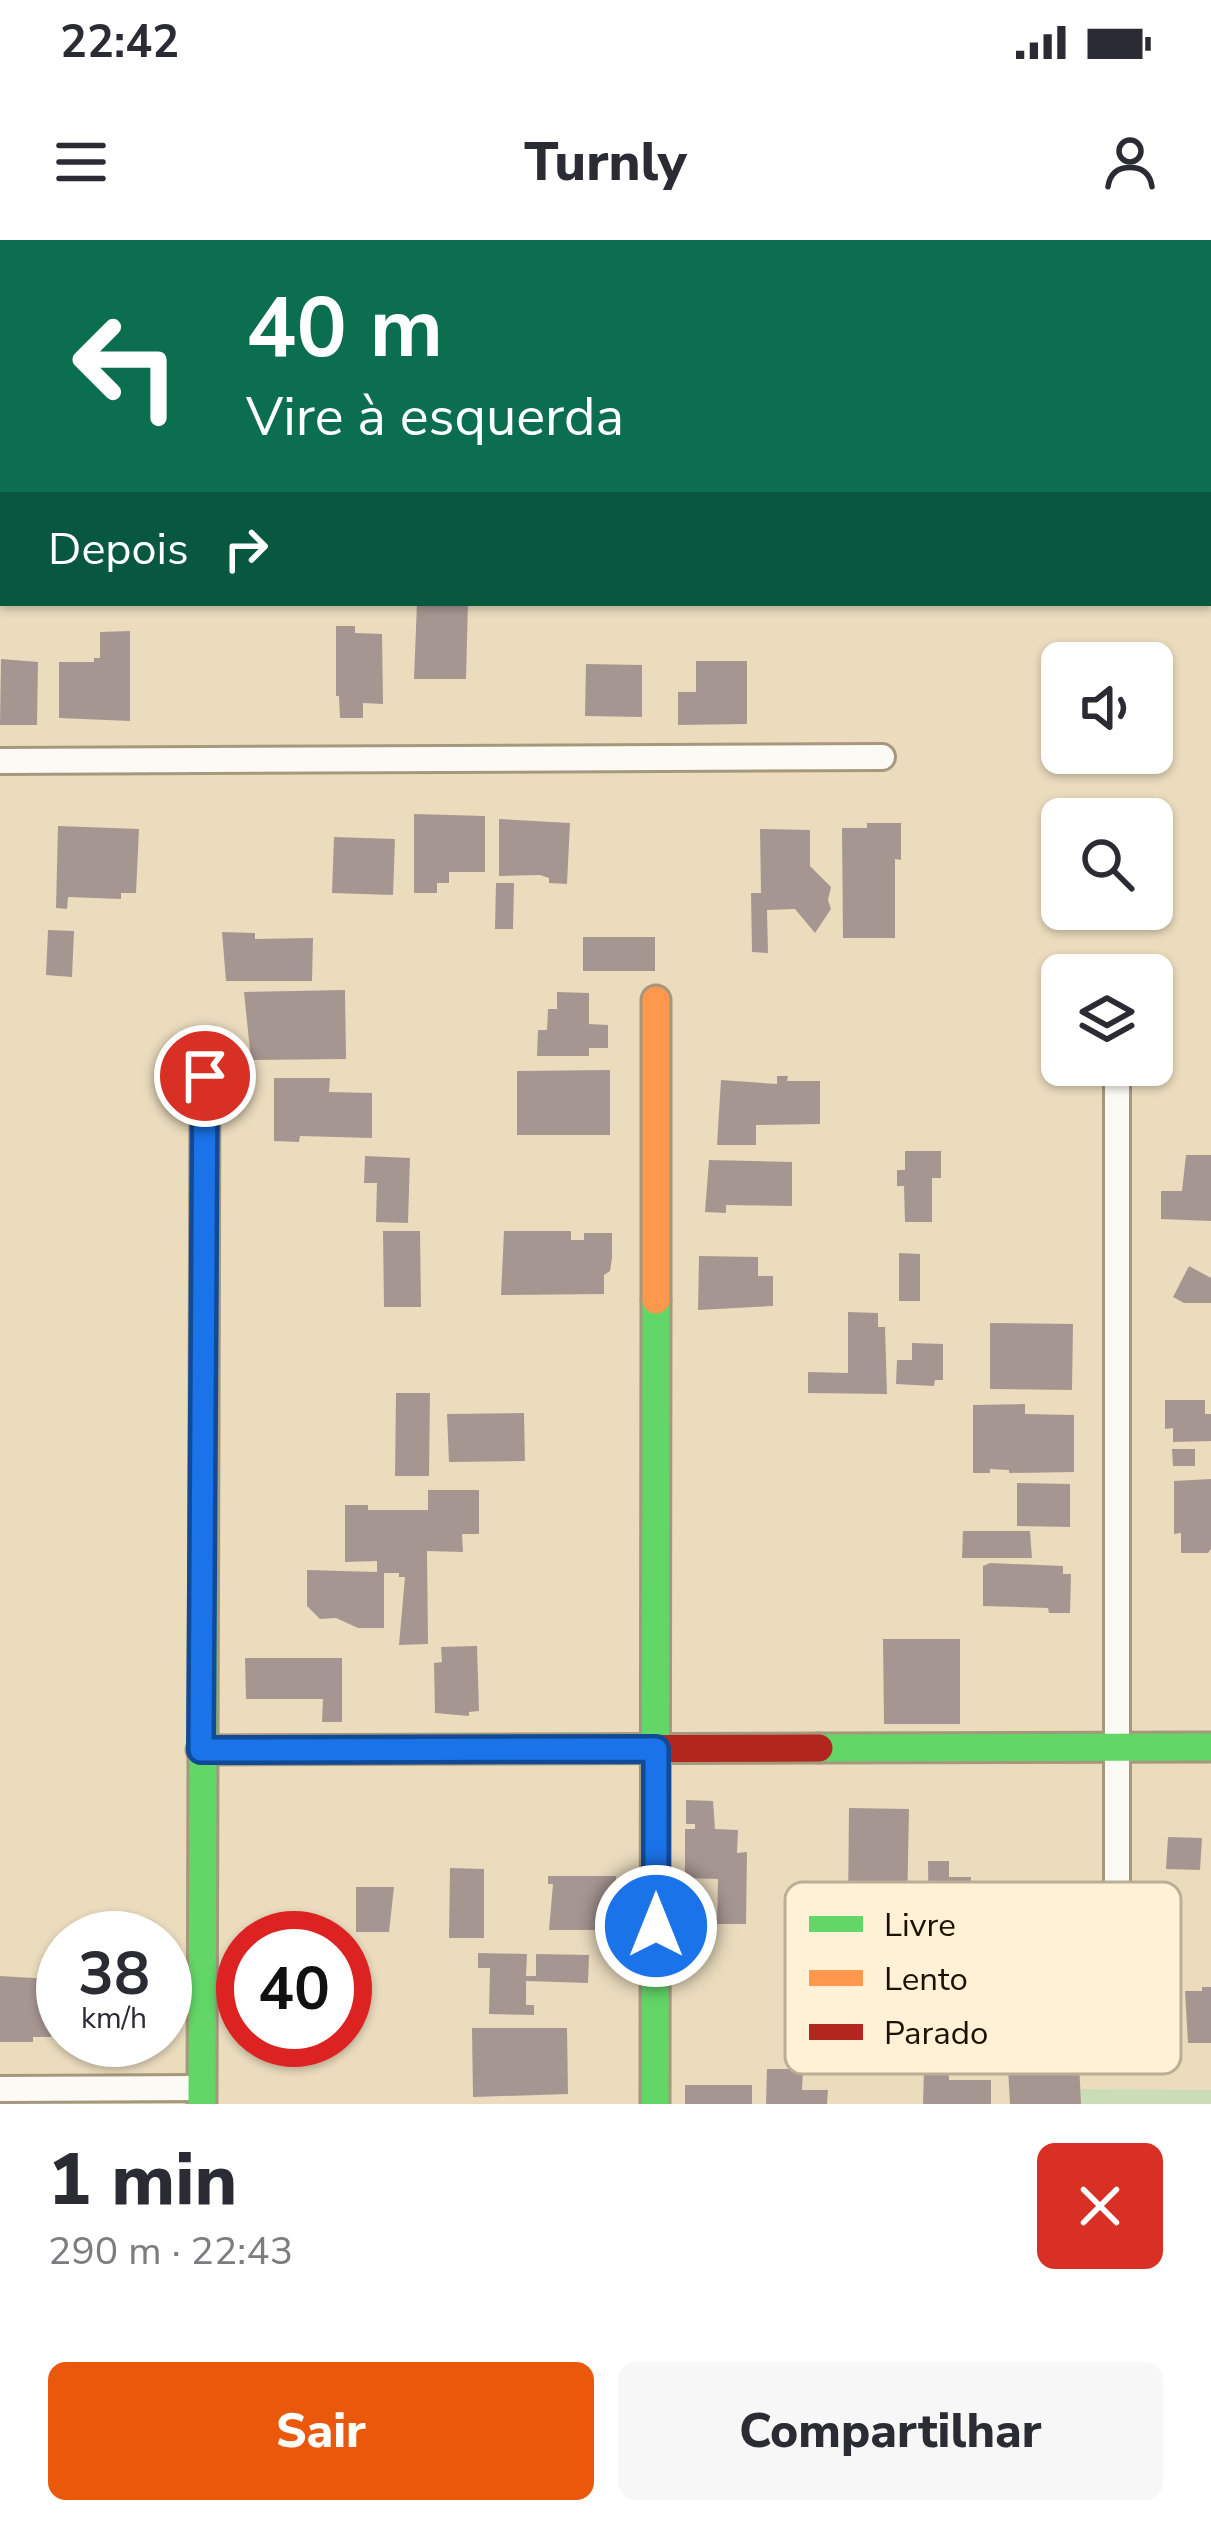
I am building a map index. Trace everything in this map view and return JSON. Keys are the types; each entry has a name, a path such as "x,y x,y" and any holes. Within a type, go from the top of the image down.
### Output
{"street":[{"path":"0,761 882,757"},
{"path":"656,1000 656,2104"},
{"path":"0,2089 202,2096 205,1076"},
{"path":"1117,1086 1118,1882"},
{"path":"201,1750 1211,1748"}],"green space":[{"path":"1063,2089 1211,2090 1211,2104 1064,2104"}],"building":[{"path":"417,606 468,606 466,679 414,679"},
{"path":"336,626 355,626 355,633 382,634 383,704 363,703 363,718 340,718"},
{"path":"130,631 130,721 59,718 59,662 94,662 100,658 100,632"},
{"path":"1,659 38,662 37,725 0,725"},
{"path":"696,661 747,661 747,724 678,725 678,692 696,692"},
{"path":"586,664 642,665 642,717 585,716"},
{"path":"414,814 485,816 485,872 449,872 449,883 437,883 437,893 414,893"},
{"path":"499,819 570,823 567,884 549,883 549,878 540,875 499,876"},
{"path":"867,823 901,823 901,860 895,859 895,938 843,938 842,828 867,828"},
{"path":"58,826 139,829 136,893 121,893 121,899 68,897 67,909 56,908"},
{"path":"760,829 810,830 810,866 831,887 831,909 815,933 795,909 767,910 768,953 752,952 751,893 761,893"},
{"path":"334,837 395,839 393,895 332,893"},
{"path":"496,883 514,883 513,929 495,929"},
{"path":"48,930 74,931 72,977 46,975"},
{"path":"222,932 255,933 255,939 313,938 312,981 226,981"},
{"path":"583,937 655,937 655,971 583,971"},
{"path":"345,990 346,1059 251,1060 244,992"},
{"path":"557,992 589,993 589,1024 608,1025 608,1048 589,1048 589,1056 537,1056 538,1030 547,1030 548,1009 557,1009"},
{"path":"610,1070 610,1135 517,1135 517,1071"},
{"path":"777,1076 788,1076 787,1081 820,1081 820,1124 756,1125 756,1145 717,1145 721,1080 777,1084"},
{"path":"274,1078 330,1078 329,1092 372,1093 372,1138 300,1136 299,1142 274,1141"},
{"path":"905,1151 941,1151 941,1178 932,1178 932,1222 905,1222 904,1186 897,1186 897,1170 905,1170"},
{"path":"1186,1155 1211,1155 1211,1221 1161,1219 1161,1191 1182,1191"},
{"path":"365,1156 410,1158 408,1223 376,1222 377,1183 364,1183"},
{"path":"709,1160 792,1162 792,1206 726,1205 726,1213 705,1212"},
{"path":"383,1231 420,1231 421,1307 384,1307"},
{"path":"504,1231 571,1231 571,1240 584,1240 584,1233 612,1233 604,1294 501,1295"},
{"path":"899,1253 920,1254 920,1301 899,1301"},
{"path":"699,1256 758,1257 758,1276 773,1276 773,1306 698,1310"},
{"path":"1189,1266 1211,1278 1211,1303 1184,1303 1173,1297"},
{"path":"848,1312 878,1313 878,1327 885,1327 887,1394 808,1393 808,1372 848,1373"},
{"path":"990,1323 1073,1324 1072,1390 990,1389"},
{"path":"912,1343 943,1344 943,1380 935,1380 934,1386 896,1384 897,1360 912,1360"},
{"path":"396,1393 430,1393 429,1476 395,1476"},
{"path":"1165,1400 1205,1400 1205,1414 1211,1414 1211,1441 1173,1442 1173,1428 1165,1429"},
{"path":"1025,1404 1025,1414 1074,1415 1074,1472 990,1469 990,1473 973,1473 973,1405"},
{"path":"524,1413 525,1461 449,1462 447,1414"},
{"path":"1172,1449 1195,1449 1195,1466 1173,1466"},
{"path":"1211,1479 1211,1549 1181,1553 1181,1533 1174,1534 1174,1481"},
{"path":"1017,1483 1070,1484 1070,1527 1017,1526"},
{"path":"428,1490 479,1490 479,1534 462,1534 463,1552 427,1551 428,1644 399,1645 405,1577 399,1573 384,1573 384,1628 358,1628 336,1618 320,1619 307,1606 307,1570 377,1572 377,1561 345,1562 345,1505 368,1505 368,1510 428,1510"},
{"path":"963,1531 1030,1531 1032,1558 962,1558"},
{"path":"983,1566 1063,1566 1063,1574 1071,1574 1070,1613 983,1606"},
{"path":"883,1639 960,1639 960,1724 884,1724"},
{"path":"477,1646 479,1711 469,1716 435,1713 434,1663 442,1662 441,1647"},
{"path":"245,1658 342,1658 342,1722 322,1722 323,1699 246,1699"},
{"path":"686,1800 713,1801 715,1829 738,1830 737,1853 747,1852 746,1924 717,1924 718,1879 685,1878 685,1829 695,1829 695,1824 686,1824"},
{"path":"849,1808 909,1809 908,1882 848,1882"},
{"path":"1168,1837 1202,1838 1200,1870 1166,1869"},
{"path":"928,1861 949,1861 949,1877 971,1877 971,1882 928,1882"},
{"path":"450,1868 484,1869 484,1938 449,1938"},
{"path":"548,1876 616,1876 616,1893 610,1893 610,1930 549,1930 553,1884 548,1884"},
{"path":"356,1887 394,1887 389,1932 372,1932 372,1911 356,1911"},
{"path":"478,1953 527,1954 526,1976 536,1976 536,1954 589,1955 588,1983 526,1981 526,2005 534,2005 534,2015 489,2014 490,1968 478,1968"},
{"path":"0,1976 36,1978 36,2037 33,2042 0,2042"},
{"path":"1202,1987 1211,1987 1211,2043 1188,2043 1185,1991 1202,1991"},
{"path":"472,2028 567,2028 568,2094 473,2097"},
{"path":"767,2069 803,2074 802,2090 828,2090 827,2104 766,2104"},
{"path":"924,2074 949,2074 949,2080 991,2080 991,2104 923,2104"},
{"path":"1008,2074 1080,2074 1081,2104 1010,2104"},
{"path":"685,2085 752,2085 752,2104 685,2104"}],"traffic: fast":[{"path":"202,2104 205,1076"},
{"path":"655,2104 656,1300"},
{"path":"819,1748 1211,1747"}],"traffic: slow":[{"path":"656,1000 656,1300"}],"traffic: jam":[{"path":"201,1750 819,1748"}],"route":[{"path":"205,1076 201,1750 656,1749 656,1926"}]}
